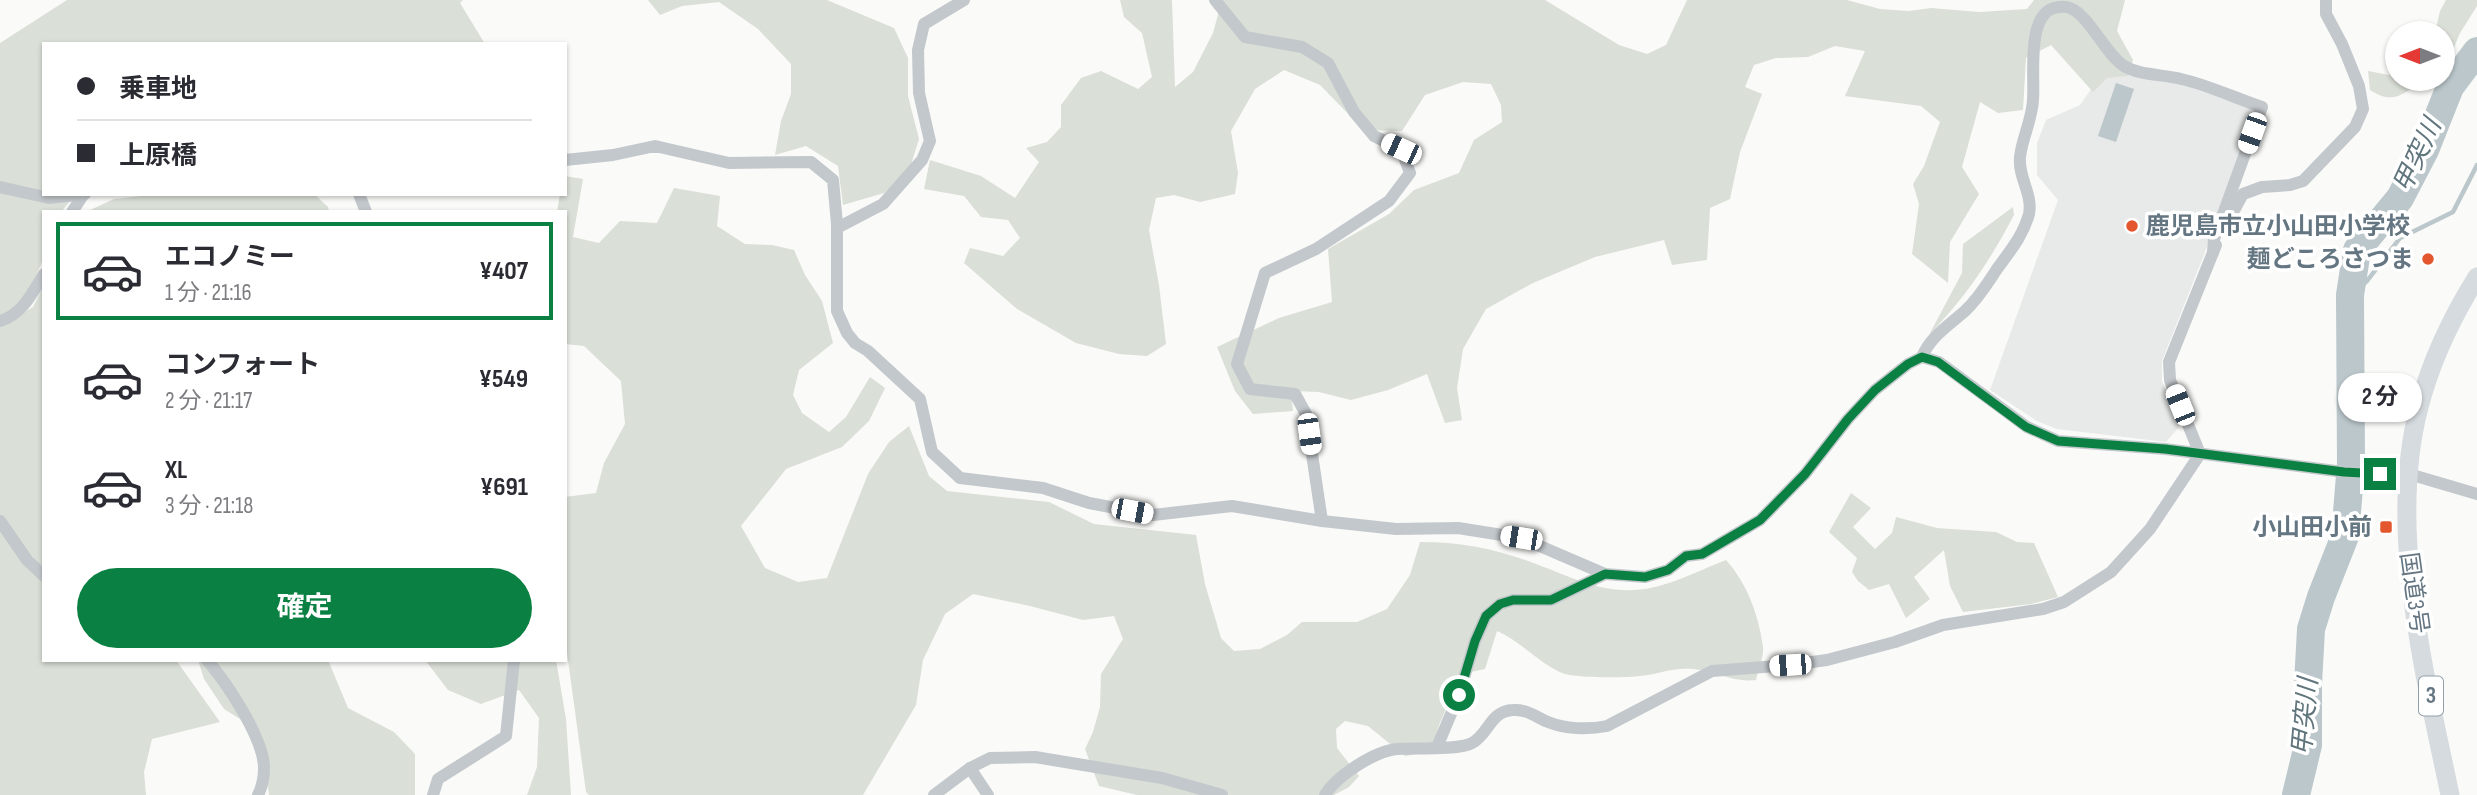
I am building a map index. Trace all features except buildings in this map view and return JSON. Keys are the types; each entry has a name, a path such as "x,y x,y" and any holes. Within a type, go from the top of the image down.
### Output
{"highway":[{"name":"国道3号","path":"2450,795 2412,598 2407,541 2410,474 2412,442 2419,407 2434,360 2477,277"}],"street":[{"path":"837,228 883,204 922,160 930,141 919,93 918,50 924,24 964,0"},
{"path":"1215,0 1245,37 1302,47 1328,63 1354,113 1374,136 1401,149 1410,173 1389,201 1316,249 1265,273 1237,364 1250,389 1295,394 1306,414 1322,521"},
{"path":"2200,454 2169,380 2169,362 2213,252 2243,194 2262,187 2303,181 2355,127 2363,109 2359,86 2326,14 2326,0"},
{"path":"567,160 613,155 655,146 729,163 811,162 833,180 837,228 837,311 847,333 920,399 932,452 960,478 1043,488 1089,503 1153,515 1232,506 1322,521 1396,529 1458,528 1521,538 1605,574 1645,577 1668,570 1686,556 1702,554 1760,520 1805,474 1848,419 1875,390 1908,364 1922,357 1927,344 1967,309 2015,247 2029,213 2029,194 2021,176 2020,158 2033,102 2033,64 2039,18 2046,10 2069,8 2084,20 2124,66 2145,73 2181,79 2262,107 2214,239 2213,252"},
{"path":"0,187 50,198 73,196"},
{"path":"0,321 7,319 27,302 42,277"},
{"path":"1922,357 1938,362 2026,427 2058,441 2200,454 2344,472 2410,474 2477,494"},
{"path":"1325,795 1329,788 1358,766 1387,750 1465,746 1473,743 1498,715 1508,711 1524,711 1560,726 1598,728 1712,671 1827,660 1895,642 1942,625 2043,609 2064,602 2111,572 2143,538 2200,454"},
{"path":"0,522 27,561 42,574"},
{"path":"1437,747 1459,695 1475,641 1486,616 1500,604 1513,600 1551,600 1605,574"},
{"path":"209,662 243,712 259,746 264,766 258,795"},
{"path":"433,795 438,779 506,736 514,662"},
{"path":"934,795 970,768 990,758 1035,757 1162,778 1222,795"},
{"path":"970,768 988,795"}],"shaded area":[{"path":"67,0 463,0 460,3 484,42 42,42 42,196 74,196 63,210 42,210 42,262 33,283 14,311 0,315 0,43"},
{"path":"648,0 827,0 894,28 908,58 908,96 919,139 909,171 884,193 843,205 838,166 806,146 775,155 781,121 791,94 791,64 758,29 719,2 682,6 660,15"},
{"path":"1120,0 1172,0 1175,87 1193,72 1213,33 1222,0 1545,0 1619,45 1647,54 1666,45 1687,0 1847,0 1880,9 1909,11 1931,8 1979,12 2027,9 2034,0 2125,0 2117,31 2133,60 2128,76 2107,78 2093,92 2051,45 2026,58 2023,110 1998,113 1980,102 1962,167 1979,194 1950,242 1948,283 1912,254 1919,204 1913,184 1924,166 1940,122 1921,106 1845,96 1865,51 1835,46 1808,57 1776,58 1754,65 1745,87 1762,94 1740,152 1730,199 1710,208 1707,260 1672,265 1664,240 1595,257 1533,283 1486,309 1463,349 1457,388 1462,420 1445,423 1427,374 1388,390 1351,400 1319,392 1291,391 1293,411 1253,414 1235,391 1217,347 1279,318 1332,302 1328,249 1389,214 1414,190 1459,173 1474,140 1502,122 1501,105 1491,84 1463,82 1425,95 1402,131 1364,130 1320,85 1284,70 1255,89 1231,131 1238,173 1235,194 1200,202 1174,195 1156,198 1149,230 1166,344 1147,356 1119,354 1076,343 1017,309 964,263 970,248 1003,256 1020,238 1008,220 981,217 964,196 924,189 930,160 981,176 1015,198 1039,162 1026,148 1047,142 1061,127 1061,105 1081,78 1101,71 1138,89 1152,77 1142,33 1124,17"},
{"path":"2446,0 2477,0 2477,6 2455,45 2455,21 2438,21"},
{"name":"鹿児島市立小山田小学校","path":"2110,62 2257,109 2162,361 2162,381 2179,427 2166,442 2057,429 2037,421 1990,390 2058,200 2037,175 2037,143 2046,120 2080,105"},
{"path":"2368,71 2385,74 2385,91 2408,91 2393,97 2379,95 2370,90"},
{"path":"2116,83 2134,89 2116,142 2098,136"},
{"path":"567,176 583,179 573,237 599,243 620,221 657,223 674,188 720,196 717,226 745,244 772,245 794,250 805,275 822,301 833,343 799,370 793,395 802,413 829,432 846,417 870,377 885,388 869,421 842,447 786,469 741,526 765,568 798,582 827,578 868,474 889,442 909,426 929,476 947,491 1049,502 1094,524 1196,535 1205,584 1221,638 1234,651 1260,649 1287,635 1302,622 1357,622 1387,609 1410,575 1420,542 1435,542 1493,550 1584,582 1621,590 1657,586 1726,560 1746,589 1761,635 1763,651 1756,680 1740,680 1686,669 1633,677 1565,674 1548,666 1497,631 1485,669 1461,674 1439,725 1431,752 1405,756 1368,726 1345,721 1336,729 1337,748 1359,776 1349,787 1334,795 1137,795 1099,786 1085,749 1100,707 1101,674 1123,639 1114,616 1083,620 973,594 945,614 923,660 916,705 863,795 589,795 586,792 567,653 567,497 596,493 604,463 625,424 621,381 584,346 567,344 567,210 557,210 560,196 567,196"},
{"path":"142,196 316,196 329,210 90,210 114,199"},
{"path":"2013,207 2014,215 1986,264 1955,306 1929,335 1962,273 1963,244"},
{"path":"42,289 42,662 177,662 220,722 152,739 144,772 146,795 0,795 0,327 33,307"},
{"path":"1851,493 1871,508 1853,527 1875,549 1892,533 1896,517 1937,528 1996,532 2017,542 2034,543 2058,597 2031,604 1963,612 1950,586 1944,550 1914,577 1930,599 1906,618 1889,584 1869,590 1858,581 1852,572 1857,558 1829,532"},
{"path":"199,662 329,662 348,708 394,732 415,754 415,795 269,795 253,727 224,709 204,679"},
{"path":"427,662 556,662 566,719 571,795 527,795 537,767 539,718 519,690 481,704 448,690"}],"waterway":[{"name":"甲突川","path":"2296,795 2308,745 2311,629 2345,536 2351,464 2350,295 2357,250 2400,198 2425,150 2450,87 2477,51"},
{"path":"2350,295 2367,281 2400,238 2453,212 2477,165"}],"place":[{"name":"鹿児島市立小山田小学校","path":"2132,226"},
{"name":"麺どころさつま","path":"2428,259"},
{"name":"小山田小前","path":"2386,527"}],"route":[{"path":"1459,695 1475,641 1486,616 1500,604 1513,600 1551,600 1605,574 1645,577 1668,570 1686,556 1702,554 1760,520 1805,474 1848,419 1875,390 1908,364 1922,357 1938,362 2026,427 2058,441 2165,449 2344,472 2380,474"}]}
